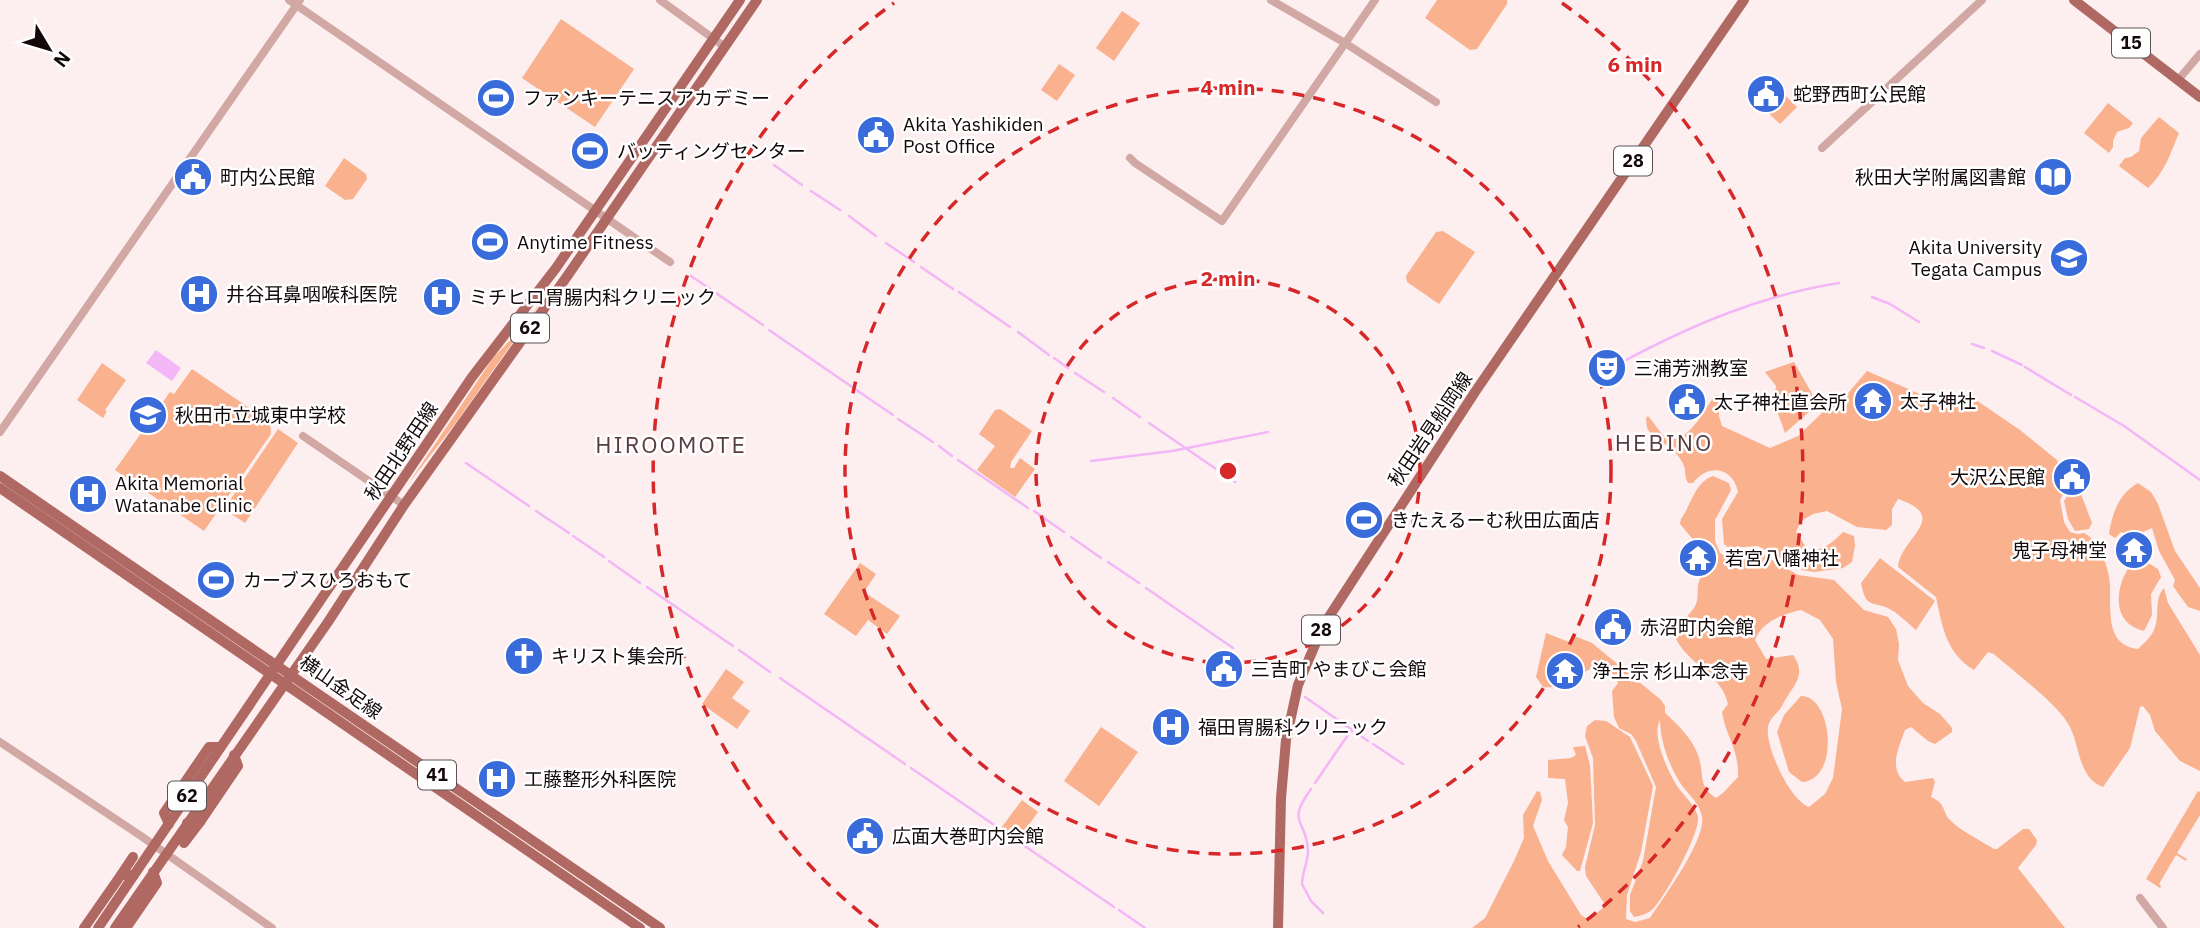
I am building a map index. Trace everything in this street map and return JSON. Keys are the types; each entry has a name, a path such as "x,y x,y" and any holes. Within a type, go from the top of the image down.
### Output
{"main road":[{"name":"秋田北野田線","path":"98,928 472,377 556,268 740,0"},
{"name":"秋田北野田線","path":"115,928 288,679 404,505 757,0"},
{"name":"秋田岩見船岡線","path":"1278,928 1281,798 1286,740 1300,677 1323,626 1481,384 1744,0"},
{"name":"15","path":"2074,0 2200,97"},
{"name":"横山金足線","path":"0,476 640,928"},
{"name":"横山金足線","path":"0,488 123,565"},
{"name":"横山金足線","path":"288,679 660,928"},
{"path":"184,844 238,766 234,755"},
{"path":"187,823 200,822"},
{"path":"85,928 133,857"},
{"path":"126,928 157,883 153,872"},
{"path":"121,875 134,875"}],"street":[{"path":"660,0 725,47"},
{"path":"1270,0 1345,43 1436,102"},
{"path":"1130,158 1222,221 1375,0"},
{"path":"1822,148 1982,0"},
{"path":"0,432 295,2 670,262"},
{"path":"2178,80 2200,54"},
{"path":"303,436 404,505"},
{"path":"0,741 155,845 272,928"},
{"path":"2140,898 2163,928"}],"shaded area":[{"path":"1437,0 1507,0 1507,4 1477,49 1470,50 1425,18"},
{"path":"1122,11 1140,23 1114,61 1096,48"},
{"path":"561,19 634,69 595,127 522,78"},
{"path":"1059,64 1075,75 1057,101 1041,90"},
{"path":"1780,90 1797,107 1780,124 1762,107"},
{"path":"2108,103 2133,123 2129,128 2117,132 2109,153 2084,133"},
{"path":"2159,117 2179,133 2163,169 2148,188 2119,166 2125,158 2139,151 2141,138"},
{"path":"344,158 366,174 367,179 353,199 345,200 325,186"},
{"path":"1443,231 1475,252 1439,304 1407,282 1406,276 1436,232"},
{"path":"552,287 455,424 408,484 493,358 520,330"},
{"path":"156,350 181,368 172,381 146,363"},
{"path":"1794,362 1818,404 1785,433 1774,402 1776,386 1765,372"},
{"path":"102,363 126,380 105,410 107,411 103,418 77,400"},
{"path":"192,369 270,422 271,434 204,531 115,470 170,392 174,394"},
{"path":"1867,371 1922,395 1951,401 1973,398 2020,430 2057,460 2060,466 2057,478 2063,494 2060,500 2064,522 2070,532 2084,533 2089,537 2103,556 2109,579 2112,625 2120,641 2138,649 2148,639 2157,621 2159,598 2164,588 2168,603 2200,655 2200,771 2180,761 2155,731 2150,715 2143,706 2140,707 2130,748 2103,787 2088,775 2067,722 2044,696 1994,654 1988,652 1974,670 1957,656 1947,638 1936,597 1898,567 1901,556 1922,521 1921,513 1914,506 1898,499 1892,509 1892,525 1886,530 1857,527 1827,511 1813,514 1801,521 1796,532 1808,550 1827,545 1843,532 1854,536 1852,562 1843,568 1814,572 1802,570 1758,546 1729,548 1724,544 1722,519 1738,492 1731,477 1713,470 1706,472 1693,483 1688,483 1679,457 1667,445 1653,438 1647,428 1648,416 1662,434 1678,438 1693,427 1715,395 1719,395 1722,426 1770,448 1798,436 1825,410 1843,399","holes":["1876,381 1883,385 1886,395 1880,406 1869,411 1864,409 1859,397"]},
{"path":"1000,409 1032,431 1011,462 1010,468 1014,468 1020,458 1035,469 1015,497 977,470 995,446 979,434 995,410"},
{"path":"278,429 298,443 245,523 224,509"},
{"path":"1713,476 1729,483 1731,490 1715,520 1715,541 1720,553 1725,556 1760,553 1798,575 1834,580 1864,610 1888,617 1896,629 1898,660 1908,686 1952,728 1952,732 1935,744 1911,727 1905,730 1896,757 1900,776 1905,782 1933,778 1935,782 1931,797 1942,805 1951,821 1994,849 2023,829 2029,829 2037,840 2036,845 2018,868 2065,928 1472,928 1485,918 1514,861 1524,838 1523,815 1537,791 1540,792 1542,800 1533,826 1548,861 1581,915 1587,919 1602,909 1604,903 1586,876 1585,867 1595,825 1593,758 1585,736 1587,726 1595,720 1606,721 1630,737 1653,786 1641,852 1627,895 1626,919 1635,922 1650,918 1691,854 1701,827 1699,807 1679,781 1668,759 1660,720 1658,735 1662,753 1677,786 1697,813 1697,825 1681,865 1658,902 1653,909 1634,917 1630,911 1630,895 1643,861 1656,787 1636,741 1631,734 1619,728 1614,717 1612,691 1618,683 1616,677 1599,666 1558,686 1543,687 1536,677 1546,633 1569,642 1572,635 1592,643 1661,700 1665,713 1692,743 1698,755 1706,789 1716,798 1738,777 1738,767 1722,712 1728,704 1725,696 1716,682 1684,651 1674,635 1696,605 1698,585 1708,552 1696,543 1680,524 1681,519 1694,494","holes":["1801,610 1820,620 1833,639 1836,682 1842,709 1833,778 1825,794 1809,807 1794,794 1780,772 1768,736 1771,720 1797,681 1797,662 1793,655 1766,659 1755,640 1768,623 1787,614"]},
{"path":"2138,483 2151,492 2175,551 2200,588 2200,611 2188,607 2173,586 2175,580 2159,551 2152,528 2133,535 2121,532 2115,538 2109,534 2118,505 2126,492"},
{"path":"2081,494 2092,523 2089,529 2075,531 2068,519 2064,501 2068,495"},
{"path":"1880,558 1935,601 1916,630 1893,611 1869,601 1863,592 1861,583"},
{"path":"2142,559 2158,569 2161,577 2151,594 2152,615 2144,631 2126,621 2119,604 2125,575 2130,566 2134,569"},
{"path":"860,563 876,574 864,592 900,616 887,634 868,620 856,636 824,614"},
{"path":"726,669 744,682 732,698 750,711 737,729 702,704"},
{"path":"1801,696 1812,700 1820,709 1828,738 1827,754 1822,768 1814,778 1802,782 1789,772 1777,732 1784,715"},
{"path":"1101,727 1138,752 1099,806 1064,781"},
{"path":"1585,746 1590,765 1593,823 1580,871 1577,871 1562,855 1566,847 1568,827 1564,820 1568,803 1565,779 1548,778 1548,760 1571,758 1576,755 1573,747"},
{"path":"2198,791 2200,815 2177,853 2187,859 2186,861 2176,855 2159,884 2160,888 2146,879"},
{"path":"1022,800 1038,812 1018,840 1001,828"}],"waterway":[{"path":"774,165 802,185"},
{"path":"811,191 840,210"},
{"path":"849,216 876,236"},
{"path":"886,243 914,262"},
{"path":"921,267 953,289"},
{"path":"691,276 763,325"},
{"path":"1624,361 1675,335 1755,303 1839,283"},
{"path":"959,292 1010,327"},
{"path":"1872,297 1890,304 1919,322"},
{"path":"769,330 893,415"},
{"path":"1018,332 1049,355"},
{"path":"1972,344 1984,348"},
{"path":"1992,351 2022,365"},
{"path":"1054,358 1068,368"},
{"path":"2025,367 2071,395"},
{"path":"1075,373 1104,392"},
{"path":"2075,397 2124,426 2200,480"},
{"path":"1113,398 1140,417"},
{"path":"898,419 933,442"},
{"path":"1149,423 1235,482"},
{"path":"1091,461 1172,451 1268,432"},
{"path":"939,446 952,456"},
{"path":"958,460 1028,508"},
{"path":"466,463 529,506"},
{"path":"536,511 569,533"},
{"path":"1034,511 1064,532"},
{"path":"573,536 604,557"},
{"path":"1071,537 1101,558"},
{"path":"609,561 640,583"},
{"path":"1108,562 1139,583"},
{"path":"647,587 733,646"},
{"path":"1146,588 1233,648"},
{"path":"739,650 770,672"},
{"path":"780,678 905,764"},
{"path":"1305,697 1368,741"},
{"path":"1315,783 1352,729"},
{"path":"1373,744 1403,764"},
{"path":"911,768 1114,907"},
{"path":"1311,789 1299,809 1298,816 1308,851 1302,884 1311,901 1323,913"},
{"path":"1119,910 1145,928"}],"place":[{"name":"蛇野西町公民館","path":"1766,94"},
{"name":"ファンキーテニスアカデミー","path":"496,98"},
{"name":"Akita Yashikiden Post Office","path":"876,135"},
{"name":"バッティングセンター","path":"590,151"},
{"name":"町内公民館","path":"193,177"},
{"name":"秋田大学附属図書館","path":"2053,177"},
{"name":"Anytime Fitness","path":"490,242"},
{"name":"Akita University Tegata Campus","path":"2069,258"},
{"name":"井谷耳鼻咽喉科医院","path":"199,294"},
{"name":"ミチヒロ胃腸内科クリニック","path":"442,297"},
{"name":"三浦芳洲教室","path":"1607,368"},
{"name":"太子神社","path":"1873,401"},
{"name":"太子神社直会所","path":"1687,402"},
{"name":"秋田市立城東中学校","path":"148,415"},
{"name":"大沢公民館","path":"2072,477"},
{"name":"Akita Memorial Watanabe Clinic","path":"88,494"},
{"name":"きたえるーむ秋田広面店","path":"1364,520"},
{"name":"鬼子母神堂","path":"2134,550"},
{"name":"若宮八幡神社","path":"1698,558"},
{"name":"カーブスひろおもて","path":"216,580"},
{"name":"赤沼町内会館","path":"1613,627"},
{"name":"キリスト集会所","path":"524,656"},
{"name":"三吉町 やまびこ会館","path":"1224,669"},
{"name":"浄土宗 杉山本念寺","path":"1565,671"},
{"name":"福田胃腸科クリニック","path":"1171,727"},
{"name":"工藤整形外科医院","path":"497,779"},
{"name":"広面大巻町内会館","path":"865,836"}],"district":[{"name":"HEBINO","path":"1664,443"},
{"name":"HIROOMOTE","path":"671,445"}]}
